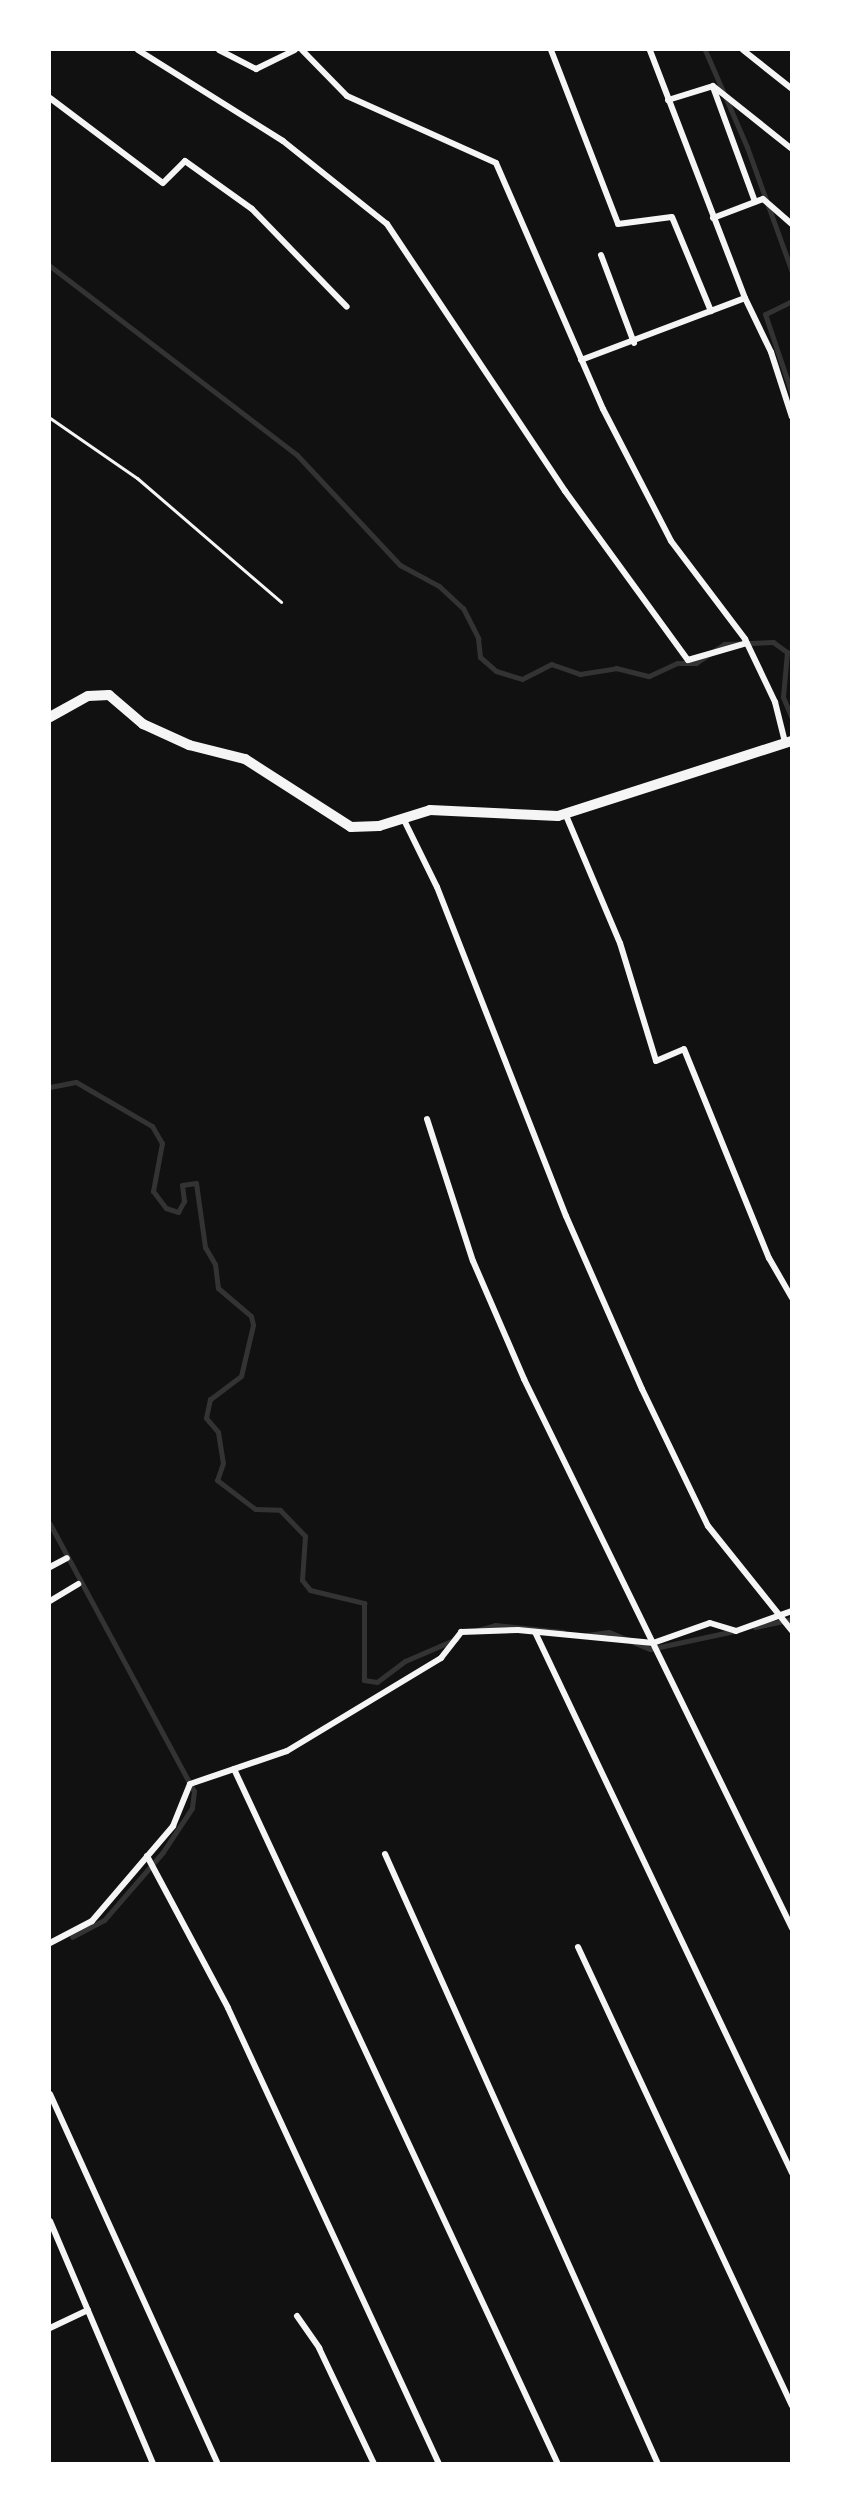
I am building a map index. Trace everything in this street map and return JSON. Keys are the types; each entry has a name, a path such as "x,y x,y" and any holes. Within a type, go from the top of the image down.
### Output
{"street":[{"path":"138,50 283,141 387,224 565,490 688,660 747,643"},
{"path":"219,50 256,69 295,50"},
{"path":"50,717 88,696 109,695 143,724 189,745 245,759 333,820 351,827 403,818 429,810 565,813 788,741 775,702 747,643 671,541 581,360 496,163 347,96 302,50"},
{"path":"551,50 618,224 672,217 711,311"},
{"path":"650,50 745,298 771,352 792,417"},
{"path":"743,50 792,89"},
{"path":"668,100 713,86"},
{"path":"713,86 792,149"},
{"path":"713,86 755,202"},
{"path":"50,98 163,183 185,161 252,209 347,307"},
{"path":"713,218 763,199 792,224"},
{"path":"601,255 634,343"},
{"path":"581,360 634,343 745,298"},
{"path":"565,813 620,943 656,1061 684,1049 769,1258 792,1298"},
{"path":"403,818 437,887 566,1216 642,1389 708,1526 782,1615 792,1631"},
{"path":"427,1119 473,1261 653,1643 792,1928"},
{"path":"50,1567 67,1558"},
{"path":"50,1601 78,1584"},
{"path":"50,1943 92,1921 173,1826 190,1784 298,1745 441,1658 461,1632 535,1632 653,1643 710,1623 736,1631 792,1611"},
{"path":"535,1632 792,2173"},
{"path":"234,1769 558,2463"},
{"path":"385,1854 658,2463"},
{"path":"147,1856 228,2008 439,2463"},
{"path":"578,1947 792,2406"},
{"path":"50,2094 218,2463"},
{"path":"50,2221 153,2463"},
{"path":"50,2328 88,2310"},
{"path":"297,2316 319,2348 374,2463"}],"path":[{"path":"50,418 137,478 281,602"}],"waterway":[{"path":"705,50 747,147 792,272"},
{"path":"50,266 297,455 400,565 439,586 463,608 478,638 480,657 496,671 522,679 551,664 580,674 616,668 649,676 677,663 696,663 724,644 773,642 787,652 783,697 792,718"},
{"path":"792,301 765,314 792,394"},
{"path":"50,1087 76,1082 152,1126 162,1143 153,1191 166,1208 178,1212 184,1201 182,1185 196,1183 205,1247 215,1264 218,1288 251,1316 253,1325 241,1376 210,1399 206,1418 218,1432 223,1463 217,1480 255,1509 280,1510 305,1536 302,1580 310,1590 364,1603 364,1680 377,1682 405,1661 456,1639"},
{"path":"50,1524 194,1791 192,1808 163,1852 104,1920 72,1937"},
{"path":"755,1627 792,1619"},
{"path":"478,1630 495,1625 563,1632"},
{"path":"587,1635 609,1632 650,1649 734,1631"}]}
